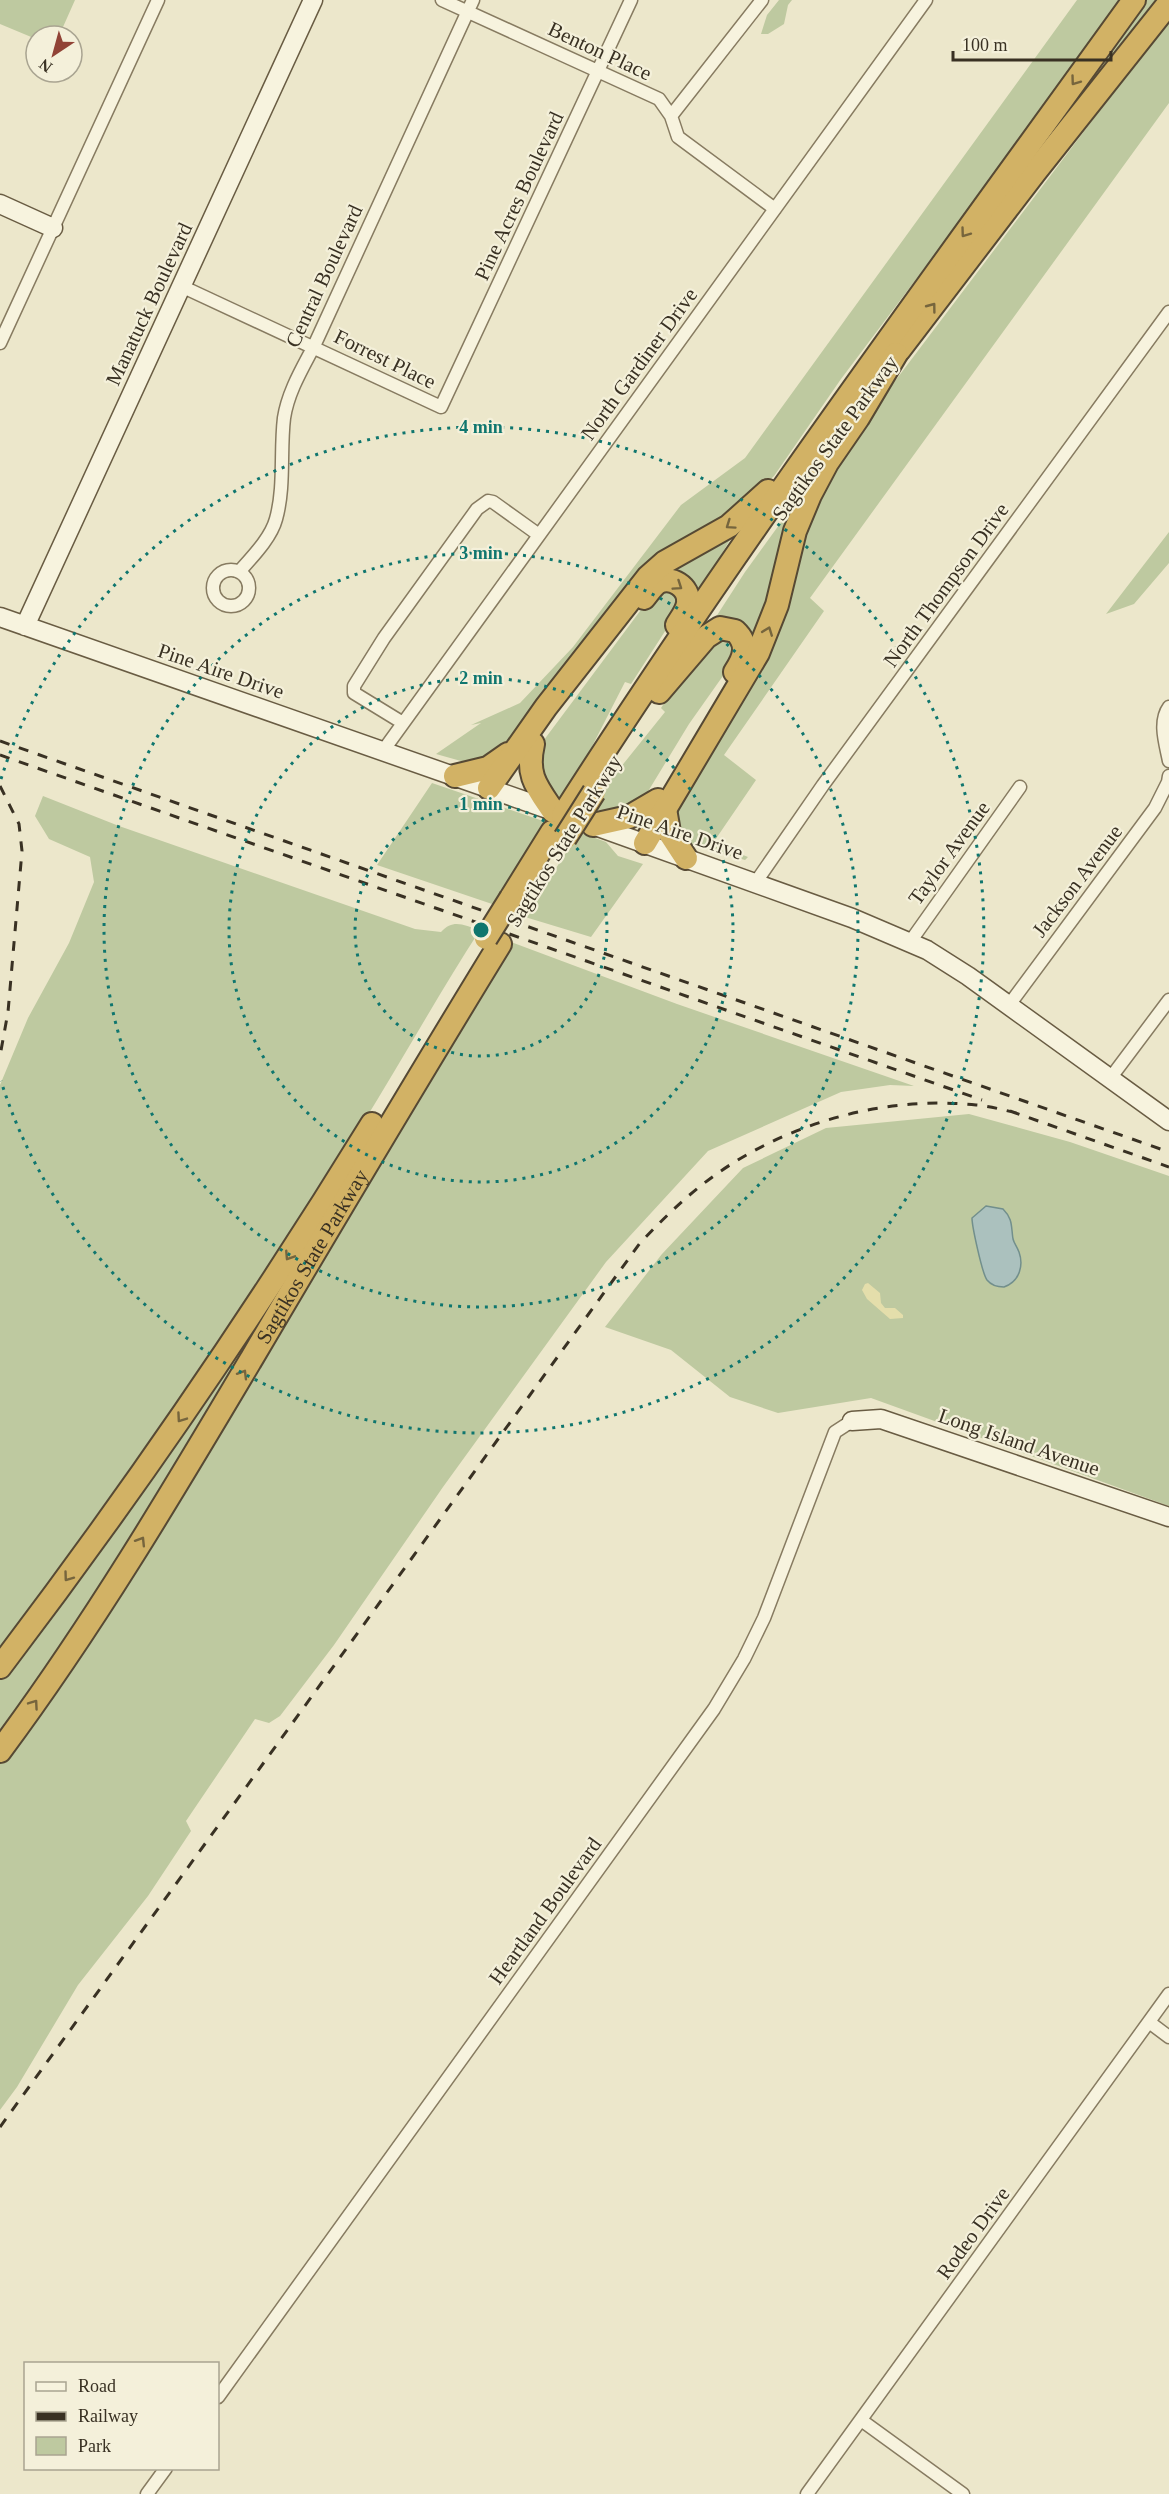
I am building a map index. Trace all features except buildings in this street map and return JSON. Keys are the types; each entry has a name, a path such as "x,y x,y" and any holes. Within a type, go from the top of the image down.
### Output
{"highway":[{"name":"Sagtikos State Parkway","path":"0,1667 136,1483 264,1295 518,901 556,827 588,788 816,440 1134,0"},
{"name":"Sagtikos State Parkway","path":"656,683 824,449 1035,172 1169,3"},
{"path":"593,825 629,817 662,804 762,645 777,606 795,531 815,486 896,354"},
{"path":"493,790 648,577 665,562 717,534 740,518 816,440"},
{"path":"455,777 495,765 531,737 648,592 656,584 669,580 685,589 688,602 656,683"},
{"path":"640,842 739,666 745,653 742,639 731,629 715,630 656,683"},
{"path":"531,737 531,775 556,827"},
{"path":"662,804 669,832 686,858"},
{"name":"Sagtikos State Parkway","path":"0,1751 65,1658 159,1513 396,1113 493,941"}],"street":[{"path":"0,343 158,0"},
{"name":"Manatuck Boulevard","path":"25,626 313,0"},
{"name":"Benton Place","path":"442,0 470,6 598,72 659,99 670,116 678,137 775,209"},
{"name":"Pine Acres Boulevard","path":"441,407 631,0"},
{"path":"670,116 762,0"},
{"name":"North Gardiner Drive","path":"383,751 926,0"},
{"name":"Central Boulevard","path":"239,572 257,552 276,521 284,417 296,380 314,346 470,6"},
{"path":"0,204 53,228"},
{"name":"Forrest Place","path":"182,286 441,407"},
{"name":"North Thompson Drive","path":"756,882 823,785 1169,312"},
{"path":"404,723 354,693 354,686 384,639 477,509 488,501 493,502 539,535"},
{"name":"Pine Aire Drive","path":"0,617 493,790 556,827 593,825 756,882 909,942 958,969 1109,1080 1169,1121"},
{"path":"1169,707 1165,712 1163,734 1169,761"},
{"name":"Jackson Avenue","path":"1009,1005 1155,808 1169,776"},
{"name":"Taylor Avenue","path":"909,942 1020,787"},
{"path":"1109,1080 1169,1000"},
{"name":"Long Island Avenue","path":"852,1421 882,1419 1169,1517"},
{"name":"Heartland Boulevard","path":"219,2396 714,1710 744,1659 768,1608 835,1432 852,1421"},
{"name":"Rodeo Drive","path":"807,2494 1169,1994"},
{"path":"1149,2022 1169,2037"},
{"path":"861,2420 963,2494"},
{"path":"147,2494 165,2470"}],"green space":[{"path":"0,0 75,0 64,24 24,24 24,34 0,24"},
{"path":"779,0 792,0 788,5 784,24 768,34 761,34 767,15"},
{"path":"1077,0 1121,0 999,169 841,379 774,476 750,499 701,535 499,756 468,763 436,754 481,723 471,725 520,703 573,647 681,505 745,458"},
{"path":"1139,0 1161,0 1016,181"},
{"path":"1169,19 1169,103 810,598 824,611 724,755 756,780 713,843 748,857 745,860 686,843 677,833 673,806 792,558 830,467"},
{"path":"800,496 754,652 712,623 745,572"},
{"path":"740,522 695,601 679,576 666,564"},
{"path":"1169,532 1169,563 1134,604 1106,614"},
{"path":"672,584 680,608 631,684 625,682 583,764 565,792 598,801 608,783 665,712 661,708 707,639 728,632 737,656 689,724 641,803 605,813 557,796 541,782 538,748 655,591"},
{"path":"432,783 546,822 495,905 377,865"},
{"path":"43,796 119,826 415,929 441,932 455,924 480,930 360,1128 274,1260 139,1456 0,1649 0,1085 28,1018 69,943 94,882 90,857 49,839 35,816"},
{"path":"579,832 606,842 618,856 643,864 591,937 525,917"},
{"path":"511,942 677,1004 914,1086 890,1085 841,1092 708,1151 606,1262 443,1487 334,1645 280,1716 269,1723 255,1719 186,1821 191,1831 148,1896 78,1985 17,2087 0,2110 0,1763 56,1685"},
{"path":"969,1114 1070,1142 1169,1176 1169,1506 871,1398 778,1413 730,1397 671,1350 605,1327 662,1254 743,1168 826,1128"},
{"path":"300,1256 305,1260 105,1582 0,1739 0,1680 85,1568"}],"sand":[{"path":"868,1283 880,1293 881,1303 885,1308 895,1308 903,1315 903,1318 890,1319 867,1299 862,1290"}],"water":[{"path":"986,1206 1003,1209 1006,1213 1010,1219 1013,1239 1019,1252 1021,1263 1019,1273 1009,1285 1004,1287 987,1280 978,1249 972,1218"}],"railway":[{"path":"0,741 1169,1152"},
{"path":"0,755 982,1100"},
{"path":"0,786 19,824 22,851 8,1012 0,1056"},
{"path":"0,2127 640,1243 678,1205 733,1163 764,1145 798,1130 832,1119 868,1110 940,1103 991,1107 1017,1113"},
{"path":"1010,1111 1169,1167"}]}
